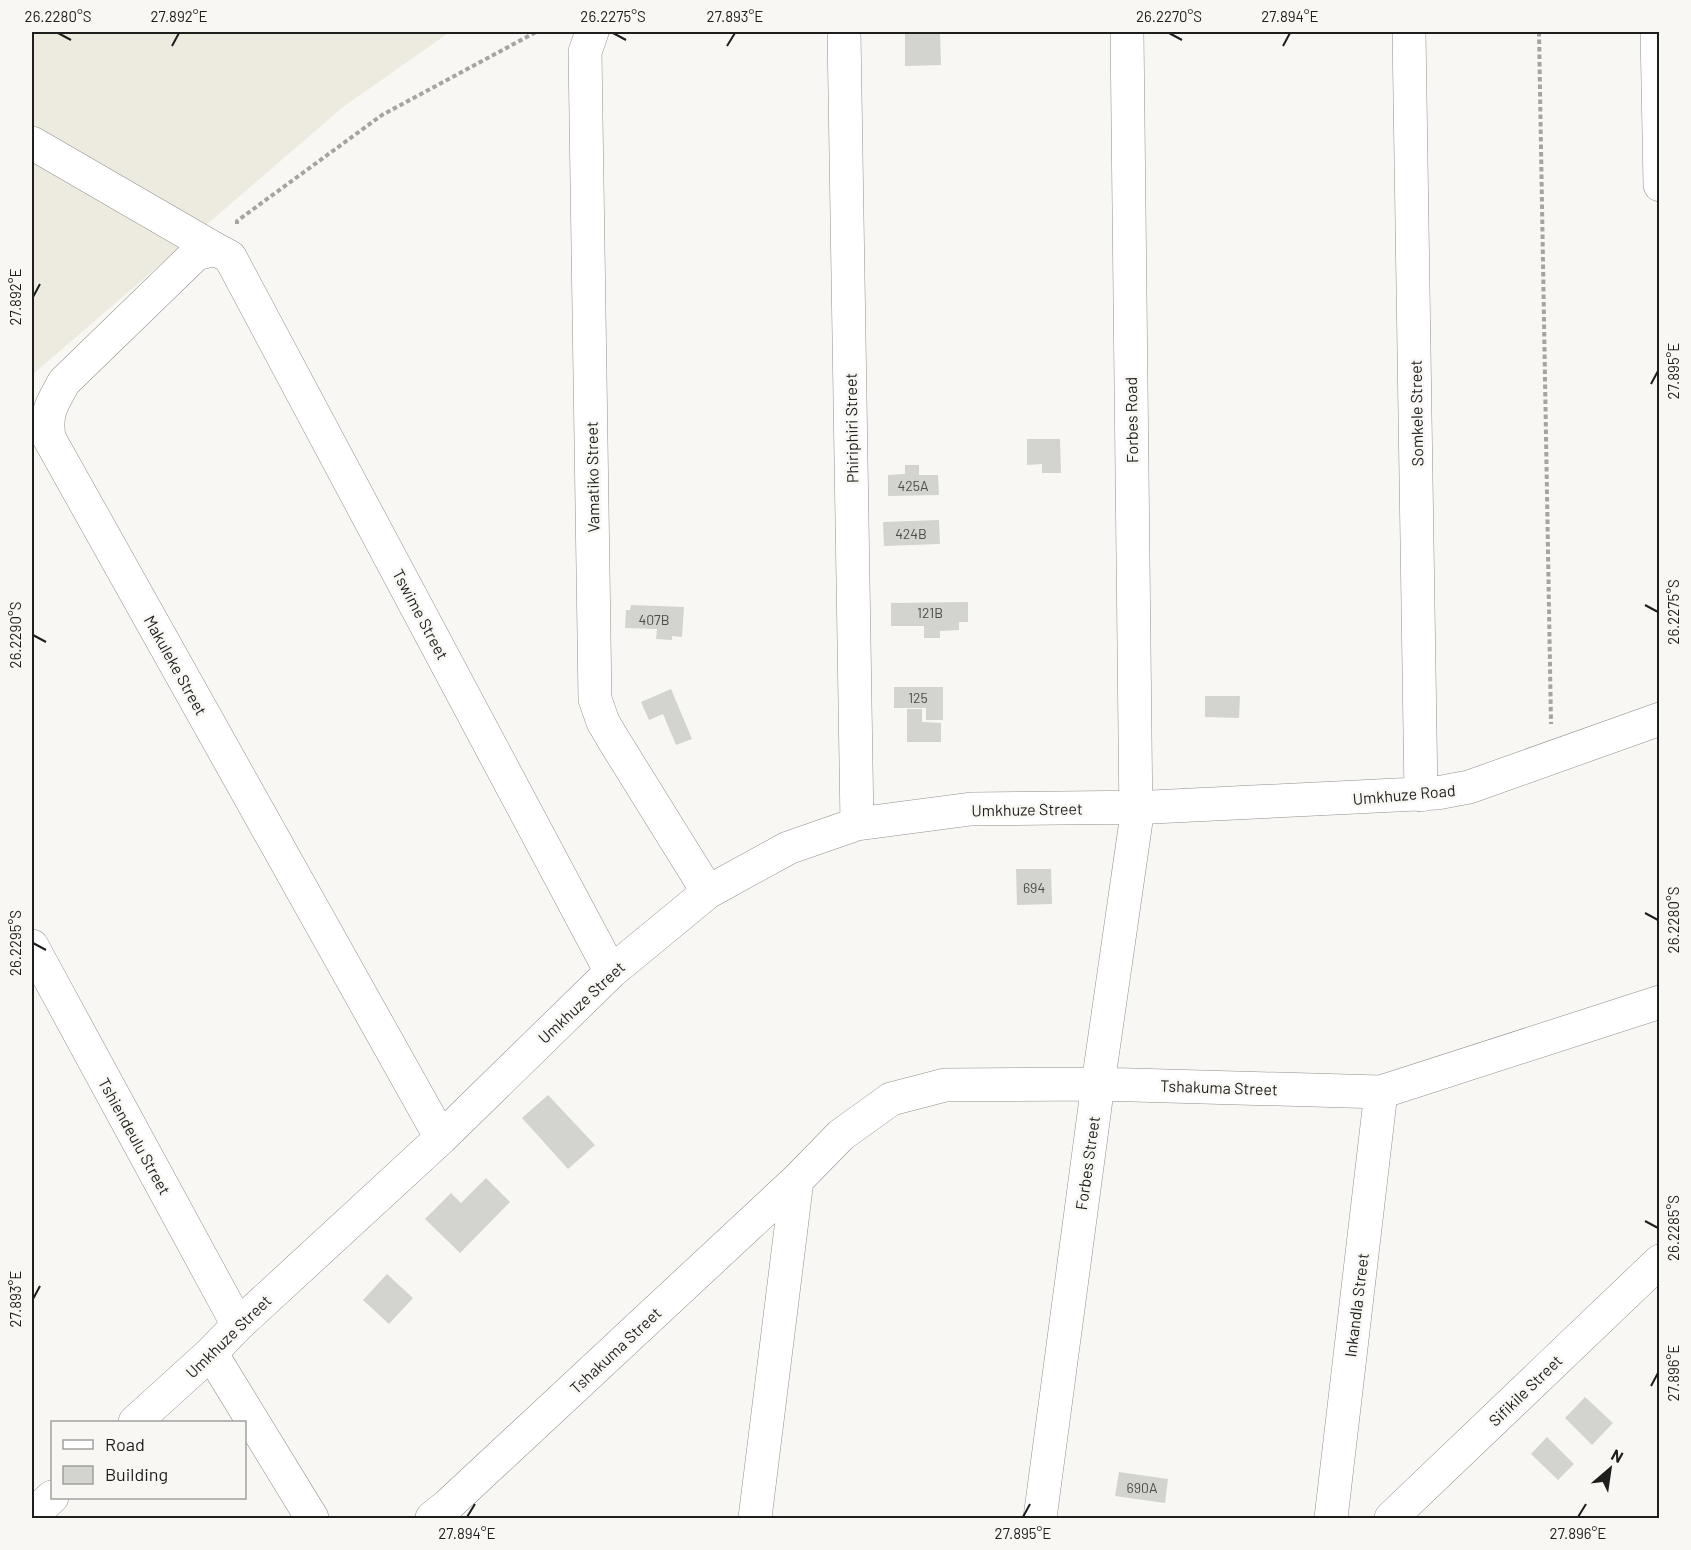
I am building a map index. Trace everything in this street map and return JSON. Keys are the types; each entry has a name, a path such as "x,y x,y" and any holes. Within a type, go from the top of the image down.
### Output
{"street":[{"name":"Vamatiko Street","path":"592,32 585,52 595,699 603,722 708,892"},
{"name":"Phiriphiri Street","path":"844,32 857,824"},
{"name":"Forbes Road","path":"1127,32 1136,808"},
{"name":"Somkele Street","path":"1409,32 1421,795"},
{"path":"1658,32 1659,185"},
{"path":"32,143 222,253"},
{"name":"Tswime Street","path":"222,253 611,972"},
{"name":"Makuleke Street","path":"222,253 195,254 64,382 46,420 49,438 441,1138"},
{"name":"Umkhuze Road","path":"1136,808 1421,795 1469,787 1659,719"},
{"name":"Umkhuze Street","path":"136,1421 441,1138 611,972 708,892 788,848 857,824 971,808 1136,808"},
{"name":"Forbes Street","path":"1040,1518 1136,808"},
{"name":"Tshiendeulu Street","path":"32,946 238,1325"},
{"name":"Tshakuma Street","path":"432,1518 569,1394 797,1180 841,1135 891,1100 945,1085 1098,1084 1381,1092 1659,1002"},
{"name":"Inkandla Street","path":"1331,1518 1381,1092"},
{"path":"755,1518 797,1180"},
{"name":"Sifikile Street","path":"1391,1518 1659,1261"},
{"path":"211,1353 312,1518"},
{"path":"32,1516 51,1498"}],"path":[{"path":"222,253 237,221 382,115 536,32"},
{"path":"1539,32 1551,758"}],"shaded area":[{"path":"32,32 450,32 343,107 32,375"}],"building":[{"path":"905,32 940,32 941,65 905,66"},
{"path":"1027,439 1060,439 1061,473 1042,473 1042,464 1027,465"},
{"path":"905,465 919,465 919,475 938,475 939,495 888,496 888,475 905,474"},
{"path":"939,520 940,544 884,546 883,522"},
{"path":"968,602 968,622 959,622 959,630 940,631 940,638 924,638 924,626 891,626 891,603"},
{"path":"631,605 684,607 682,637 672,636 672,640 656,639 657,629 625,628 626,610 630,610"},
{"path":"894,687 943,687 943,720 926,720 926,708 894,708"},
{"path":"671,689 692,739 676,745 663,714 649,720 641,702"},
{"path":"1205,696 1240,696 1239,718 1205,717"},
{"path":"907,709 922,709 922,722 941,723 941,742 907,742"},
{"path":"1016,869 1051,869 1052,904 1017,905"},
{"path":"548,1095 595,1145 568,1169 522,1118"},
{"path":"486,1178 510,1202 460,1253 425,1219 451,1193 461,1203"},
{"path":"387,1274 413,1298 389,1324 363,1300"},
{"path":"1585,1397 1613,1423 1592,1445 1565,1418"},
{"path":"1547,1437 1574,1464 1558,1480 1531,1454"},
{"path":"1119,1472 1168,1479 1165,1503 1115,1496"}]}
